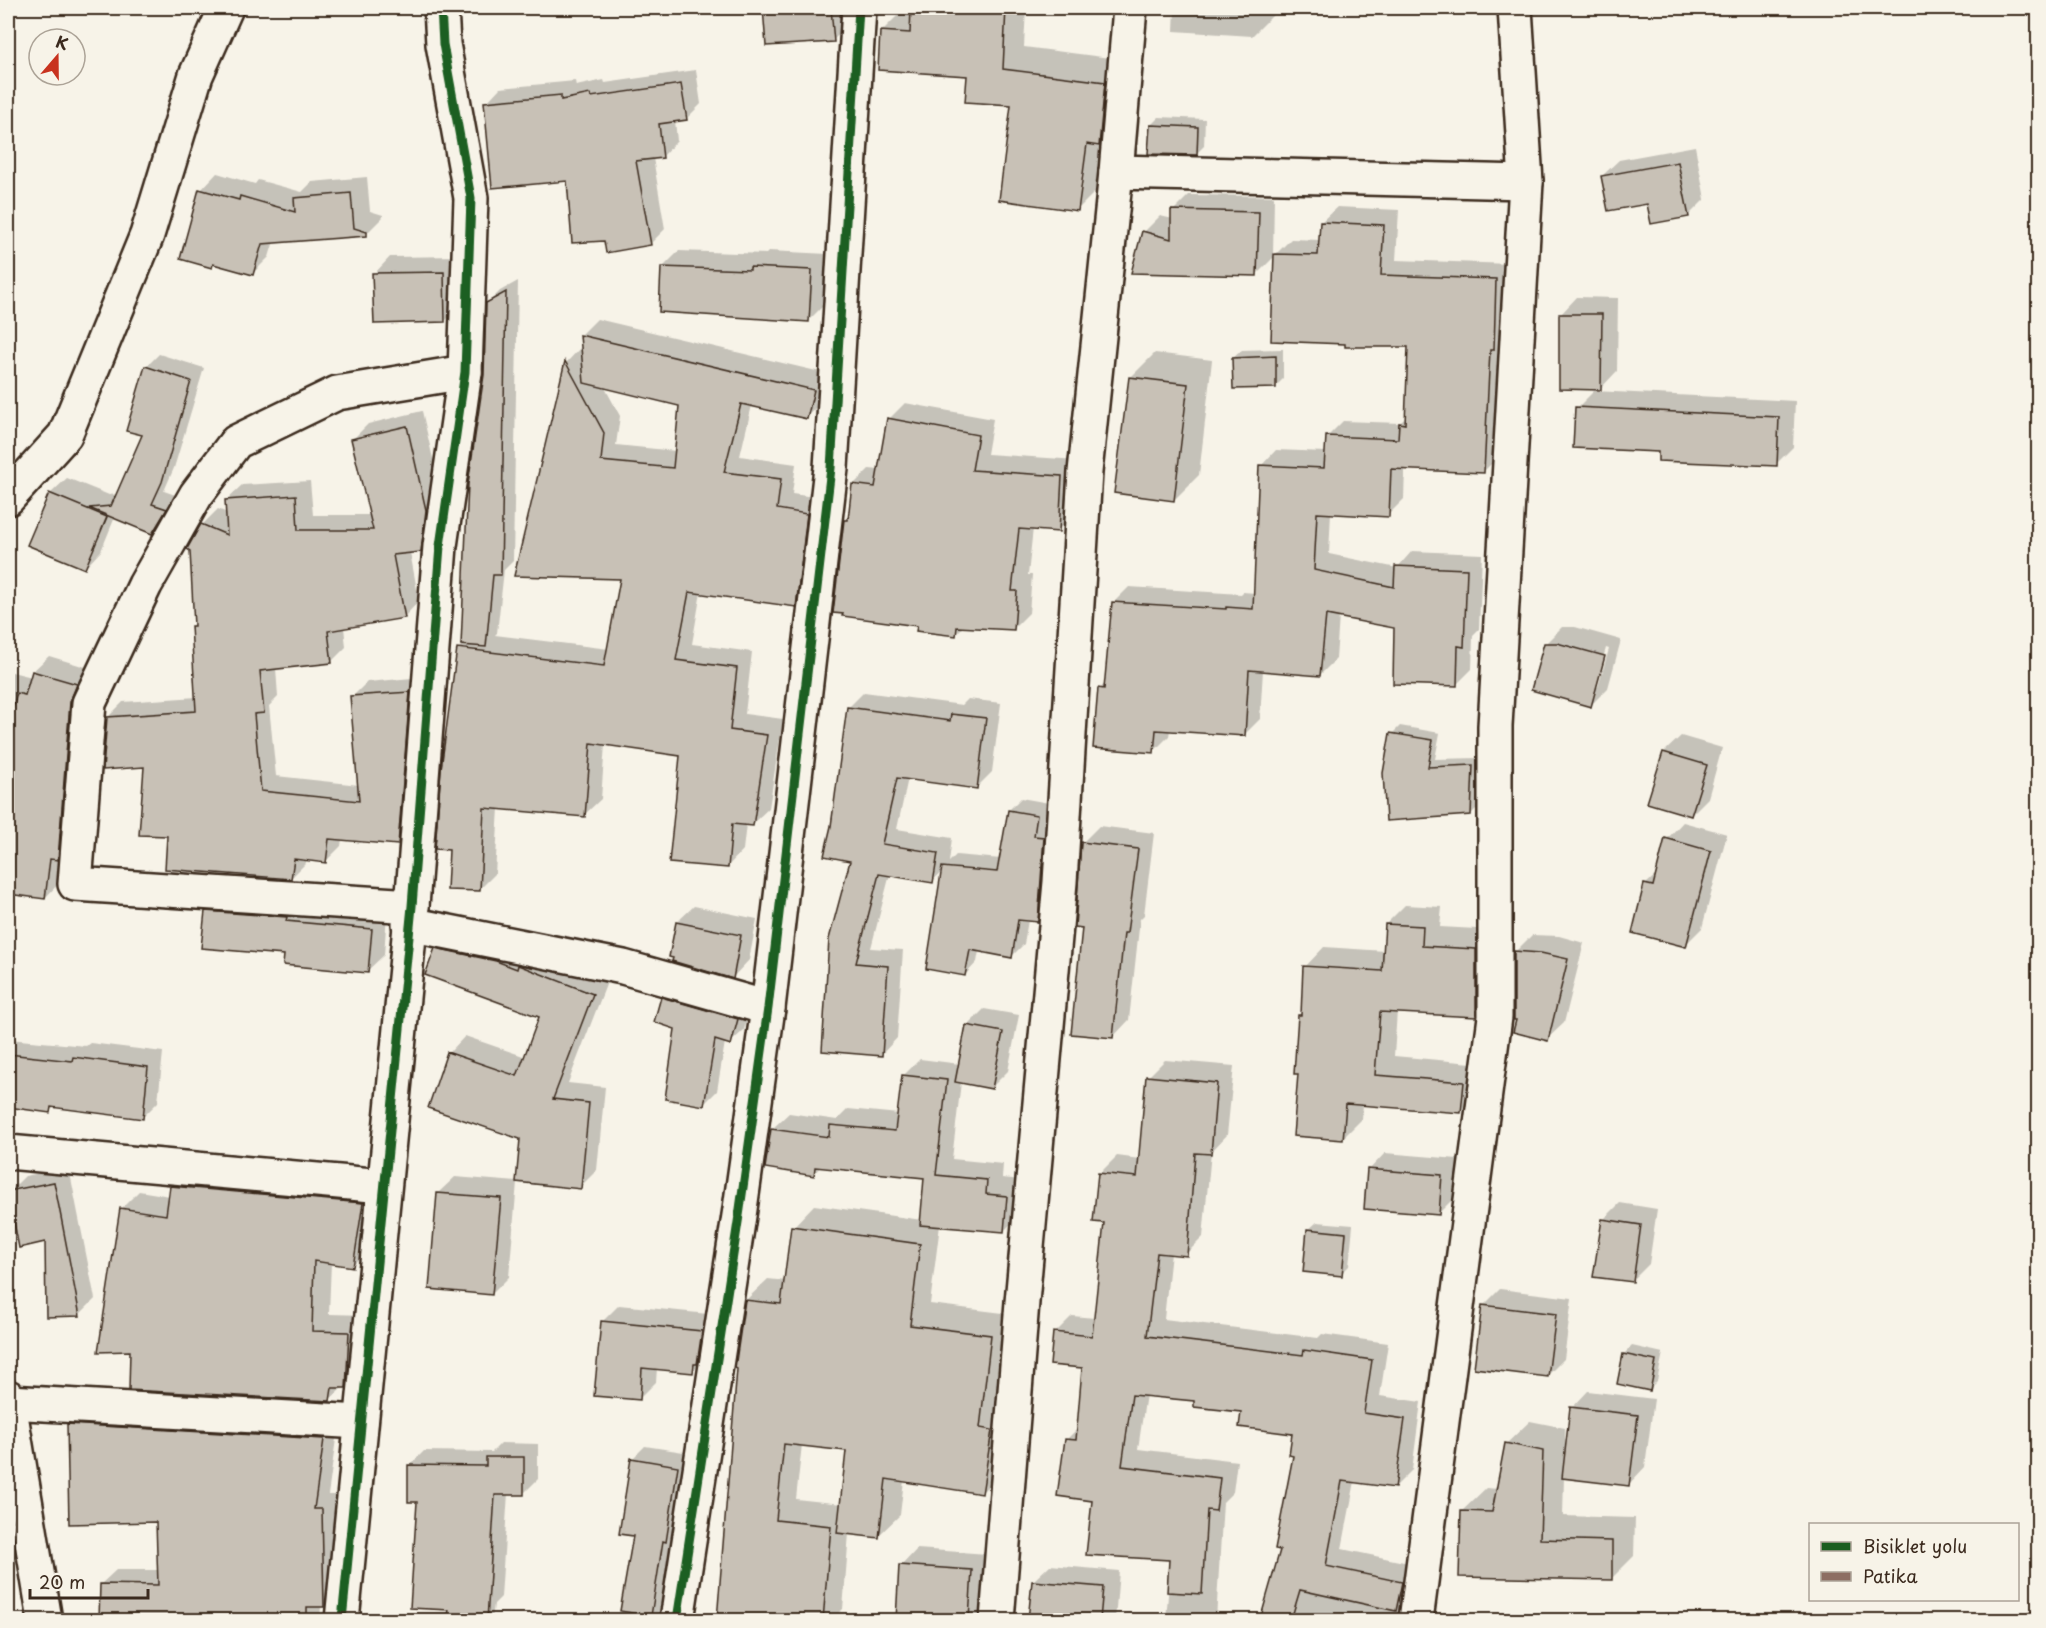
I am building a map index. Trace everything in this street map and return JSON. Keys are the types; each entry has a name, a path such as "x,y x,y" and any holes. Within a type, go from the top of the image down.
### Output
{"street":[{"path":"8,498 65,435 147,235 196,75 226,8"},
{"path":"342,1620 410,915 440,546 465,372 471,198 443,44 441,8"},
{"path":"677,1620 740,1209 768,1008 831,468 859,8"},
{"path":"997,1620 1022,1302 1060,882 1085,472 1116,172 1130,8"},
{"path":"1416,1620 1495,1017 1495,726 1526,182 1515,8"},
{"path":"1116,172 1526,182"},
{"path":"465,372 337,393 236,442 196,495 150,575 89,703 75,884 410,915 623,967 768,1008"},
{"path":"8,1152 383,1186"},
{"path":"45,1620 8,1399 361,1422"}],"building":[{"path":"763,8 831,8 834,42 766,46"},
{"path":"911,8 1006,8 1003,69 1105,82 1099,146 1087,144 1078,211 999,200 1011,105 965,102 967,76 878,70 880,31 910,33"},
{"path":"681,84 687,120 659,124 663,158 636,161 651,245 606,253 604,241 572,243 567,181 492,188 484,102 561,95 561,100 590,94 591,97"},
{"path":"1150,125 1198,127 1197,155 1148,154"},
{"path":"1678,162 1689,217 1651,224 1647,204 1608,211 1601,176"},
{"path":"199,189 239,200 240,196 295,212 294,198 351,193 354,228 367,232 367,236 262,244 253,275 213,264 212,268 180,259"},
{"path":"1171,210 1259,212 1257,276 1131,273 1142,231 1171,239"},
{"path":"1320,222 1384,225 1381,275 1496,279 1494,350 1490,350 1484,473 1391,469 1389,517 1317,513 1314,570 1394,587 1395,566 1467,569 1464,647 1458,646 1457,686 1393,684 1394,628 1326,615 1320,676 1249,670 1245,736 1156,730 1154,753 1093,748 1098,688 1104,689 1112,602 1253,609 1259,465 1324,468 1326,436 1398,439 1399,423 1405,424 1408,347 1345,347 1345,344 1271,341 1274,254 1318,255"},
{"path":"661,267 812,270 809,322 659,312"},
{"path":"444,272 445,322 374,324 372,273"},
{"path":"506,292 501,575 493,575 486,647 461,645 468,484 484,375 486,303"},
{"path":"1559,314 1602,314 1601,390 1559,389"},
{"path":"580,335 814,390 807,419 741,404 724,472 781,479 777,509 807,514 796,607 689,592 676,660 737,668 730,730 767,735 753,826 732,824 728,868 669,863 680,756 591,743 585,817 484,808 480,891 447,890 449,850 435,849 441,769 457,648 604,666 620,579 514,576 565,361 604,433 601,461 673,468 679,406 584,383"},
{"path":"1276,356 1276,388 1233,389 1232,358"},
{"path":"145,366 191,381 162,482 152,504 167,509 152,534 89,508 111,506 142,435 126,431"},
{"path":"1129,377 1188,384 1174,501 1114,493"},
{"path":"1575,407 1779,417 1777,466 1658,461 1658,452 1573,448"},
{"path":"887,418 978,435 972,470 1062,476 1059,532 1019,529 1012,591 1017,591 1014,630 957,627 956,636 916,631 917,626 833,613 844,520 848,520 852,484 875,487"},
{"path":"407,426 426,510 421,552 393,555 405,618 328,631 332,663 260,671 264,713 254,714 261,791 359,801 350,696 410,692 398,845 329,839 326,863 294,859 291,879 165,869 167,836 139,835 144,767 103,770 107,717 196,711 191,626 194,626 190,551 187,549 201,524 227,535 225,500 296,495 298,530 373,530 351,439"},
{"path":"49,493 107,517 85,569 27,545"},
{"path":"1544,643 1557,643 1605,656 1591,707 1531,690"},
{"path":"32,671 77,684 70,702 58,860 50,859 45,899 8,894 8,726 17,693 25,695"},
{"path":"847,707 950,721 951,714 986,718 977,789 897,778 882,844 938,853 933,883 879,874 856,963 888,966 882,1056 822,1051 829,939 850,861 824,856 831,826"},
{"path":"1390,733 1433,740 1428,767 1473,765 1471,815 1386,821 1383,773"},
{"path":"1663,752 1707,765 1691,816 1647,803"},
{"path":"1008,810 1037,815 1034,836 1044,837 1038,922 1018,920 1012,958 970,950 965,976 926,969 942,867 997,872"},
{"path":"1665,838 1711,851 1686,947 1632,933 1644,884 1653,886"},
{"path":"1081,842 1138,849 1127,933 1124,933 1113,1038 1071,1034 1082,928 1075,927"},
{"path":"205,911 287,917 286,921 372,929 368,973 283,965 284,955 201,948"},
{"path":"676,922 741,935 733,979 672,961 673,958 669,957"},
{"path":"1385,924 1423,926 1422,946 1476,949 1476,1017 1380,1012 1375,1075 1464,1082 1461,1113 1346,1104 1343,1140 1293,1136 1298,1074 1294,1074 1298,1015 1301,1015 1303,966 1382,971"},
{"path":"435,948 496,961 517,969 518,965 593,994 553,1099 589,1103 581,1189 516,1182 520,1139 428,1108 447,1052 517,1076 539,1017 425,975"},
{"path":"1514,951 1541,953 1568,959 1548,1041 1513,1032 1516,1020 1514,1020"},
{"path":"661,997 738,1019 731,1045 715,1040 704,1106 665,1099 675,1029 654,1022"},
{"path":"966,1025 1003,1032 992,1089 955,1082"},
{"path":"8,1054 72,1061 73,1057 148,1067 143,1119 51,1107 50,1113 8,1107"},
{"path":"902,1075 947,1080 936,1175 987,1180 986,1194 1007,1196 1004,1232 920,1225 924,1178 815,1167 814,1176 765,1168 771,1129 829,1137 830,1125 895,1131"},
{"path":"1146,1076 1217,1083 1211,1154 1195,1153 1187,1256 1157,1253 1147,1336 1303,1355 1304,1350 1372,1360 1364,1413 1405,1419 1395,1488 1342,1481 1326,1566 1402,1582 1396,1611 1300,1590 1291,1620 1260,1620 1280,1550 1275,1549 1293,1456 1289,1455 1292,1434 1239,1427 1241,1412 1194,1407 1194,1401 1132,1395 1122,1466 1220,1478 1216,1511 1207,1510 1202,1594 1167,1592 1169,1560 1086,1555 1092,1501 1057,1496 1065,1439 1076,1440 1082,1368 1050,1365 1053,1332 1092,1336 1104,1223 1093,1222 1098,1173 1137,1177"},
{"path":"1367,1169 1442,1175 1439,1215 1364,1209"},
{"path":"54,1182 80,1316 46,1317 45,1242 19,1248 8,1191"},
{"path":"170,1186 363,1203 353,1267 314,1261 312,1331 349,1332 346,1388 332,1388 330,1401 129,1390 130,1351 98,1352 120,1208 166,1215"},
{"path":"437,1193 501,1198 492,1295 429,1289"},
{"path":"1602,1219 1641,1225 1633,1282 1593,1277"},
{"path":"791,1226 920,1244 910,1325 991,1335 980,1428 992,1430 982,1494 886,1479 879,1538 837,1533 846,1451 784,1444 776,1520 831,1526 823,1620 717,1620 737,1369 735,1368 745,1300 781,1304"},
{"path":"1307,1229 1346,1233 1342,1276 1303,1272"},
{"path":"1482,1305 1556,1314 1548,1377 1474,1368"},
{"path":"601,1321 702,1331 697,1364 694,1364 693,1373 642,1368 640,1400 594,1396"},
{"path":"1623,1354 1656,1361 1650,1391 1617,1384"},
{"path":"1570,1407 1638,1415 1629,1486 1562,1478"},
{"path":"67,1424 324,1439 314,1509 322,1509 324,1607 307,1607 307,1620 99,1620 100,1584 158,1585 156,1522 69,1524"},
{"path":"1505,1443 1543,1451 1540,1539 1612,1541 1612,1580 1459,1577 1461,1511 1492,1512"},
{"path":"486,1457 524,1457 524,1495 495,1495 487,1620 447,1620 449,1610 410,1608 417,1502 408,1502 408,1465 486,1466"},
{"path":"631,1458 678,1466 651,1616 620,1611 633,1536 619,1534"},
{"path":"899,1565 972,1570 969,1620 896,1620"},
{"path":"1032,1581 1103,1587 1100,1620 1028,1620"}],"marked path":[{"path":"2021,1620 2038,1612"}],"cycle path":[{"path":"342,1620 412,906 440,546 465,372 471,198 443,44 441,8"},
{"path":"677,1620 740,1209 768,1008 831,468 859,8"}]}
